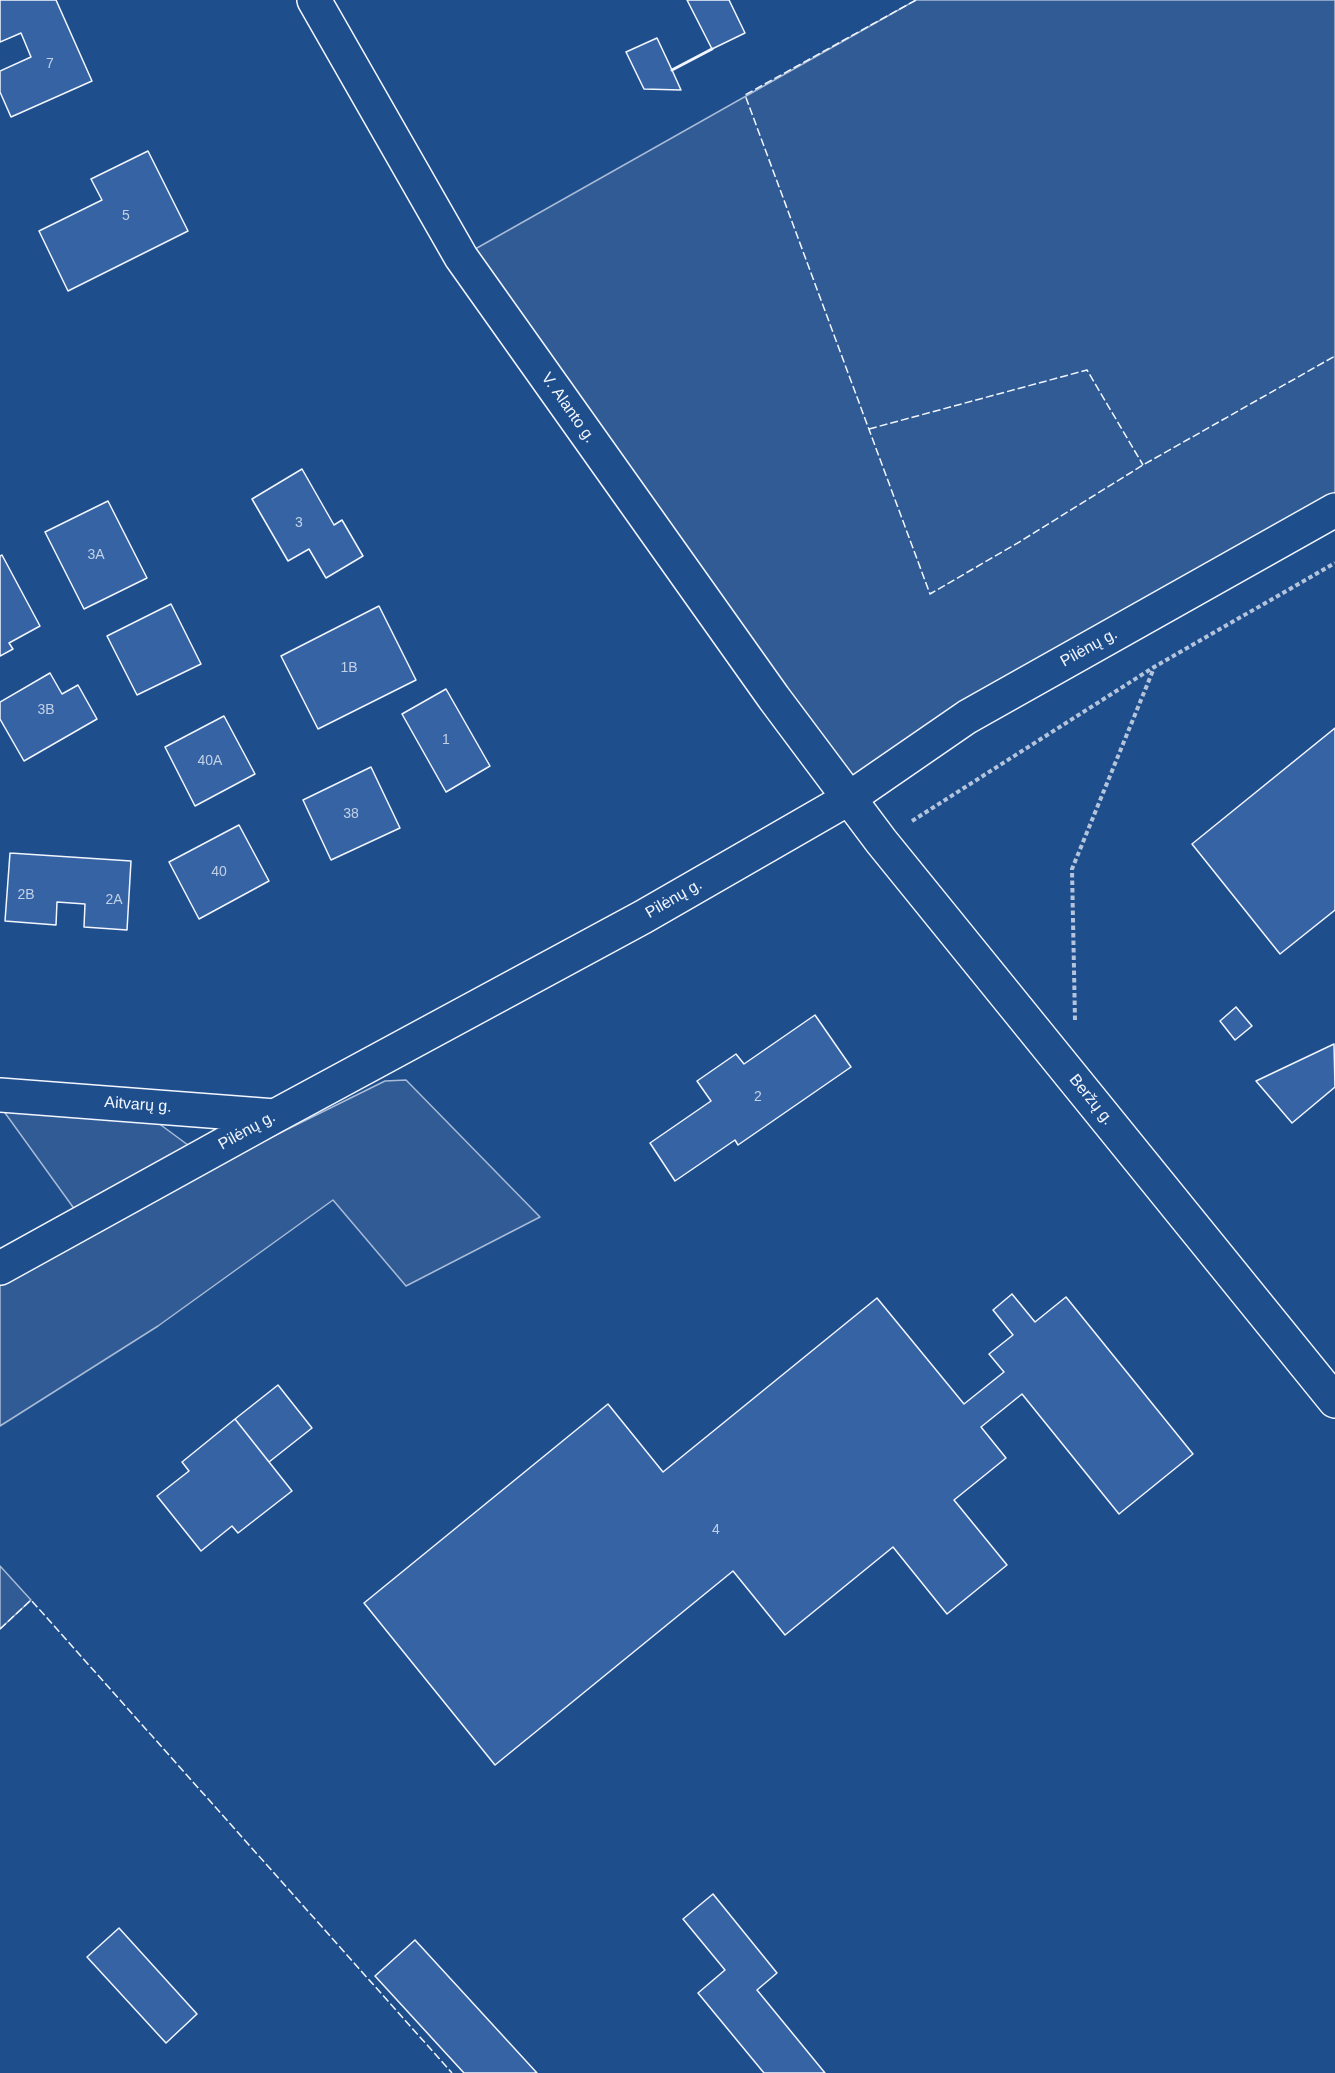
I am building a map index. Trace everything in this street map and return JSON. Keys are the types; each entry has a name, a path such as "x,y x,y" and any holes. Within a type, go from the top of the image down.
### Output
{"street":[{"name":"V. Alanto g.","path":"314,0 461,257 767,689 848,799"},
{"name":"Pilėnų g.","path":"0,1268 643,917 848,799 967,717 1335,510"},
{"name":"Beržų g.","path":"848,799 1335,1401"},
{"name":"Aitvarų g.","path":"0,1095 275,1116"}],"path":[{"path":"882,841 1154,667 1335,563"},
{"path":"1075,1022 1072,869 1154,667"}],"shaded area":[{"path":"916,0 1335,0 1335,510 848,799 461,257"},
{"path":"406,1080 540,1217 406,1286 333,1200 158,1326 0,1426 0,1268 83,1221 0,1106 150,1117 215,1165 385,1081"},
{"path":"0,1566 31,1600 0,1629"}],"building":[{"path":"0,0 56,0 92,81 11,117 0,92 0,71 31,57 21,33 0,42"},
{"path":"687,0 729,0 745,33 712,49"},
{"path":"657,38 681,90 644,89 626,52"},
{"path":"148,151 188,231 68,291 39,231 102,200 91,179"},
{"path":"302,469 334,525 342,520 363,556 326,578 309,549 288,561 252,499"},
{"path":"108,501 147,578 84,609 45,532"},
{"path":"2,555 40,626 9,643 13,649 0,656 0,556"},
{"path":"171,604 201,664 137,695 107,636"},
{"path":"379,606 416,680 318,729 281,656"},
{"path":"50,673 62,694 78,685 97,719 24,761 0,719 0,702"},
{"path":"446,689 490,766 446,792 402,714"},
{"path":"224,716 255,774 195,806 165,747"},
{"path":"1335,728 1335,910 1280,954 1192,844"},
{"path":"371,767 400,828 331,860 303,800"},
{"path":"239,825 269,881 199,919 169,862"},
{"path":"10,853 131,861 127,930 84,927 85,904 57,902 56,925 5,921"},
{"path":"1236,1007 1252,1026 1235,1040 1220,1021"},
{"path":"815,1015 851,1067 738,1145 735,1140 675,1181 650,1143 711,1101 697,1081 736,1054 744,1064"},
{"path":"1334,1044 1335,1087 1292,1123 1256,1081"},
{"path":"1012,1294 1035,1322 1066,1297 1193,1454 1119,1514 1022,1394 981,1427 1006,1458 954,1500 1007,1565 947,1614 893,1547 785,1635 733,1571 495,1765 364,1603 608,1404 663,1472 877,1298 964,1404 1004,1372 989,1354 1013,1335 993,1310"},
{"path":"278,1385 312,1428 269,1462 235,1419"},
{"path":"235,1419 292,1491 238,1533 232,1526 201,1551 157,1496 189,1471 182,1462"},
{"path":"713,1894 777,1973 757,1990 825,2073 764,2073 698,1993 725,1970 683,1919"},
{"path":"119,1928 197,2014 166,2043 87,1957"},
{"path":"415,1940 537,2073 464,2073 375,1976"}],"fence":[{"path":"916,0 745,95 930,594 1021,541 1143,465 1335,356"},
{"path":"869,429 1087,370 1143,465"},
{"path":"0,1629 31,1600 452,2073"}],"wall":[{"path":"672,70 712,49"}]}
